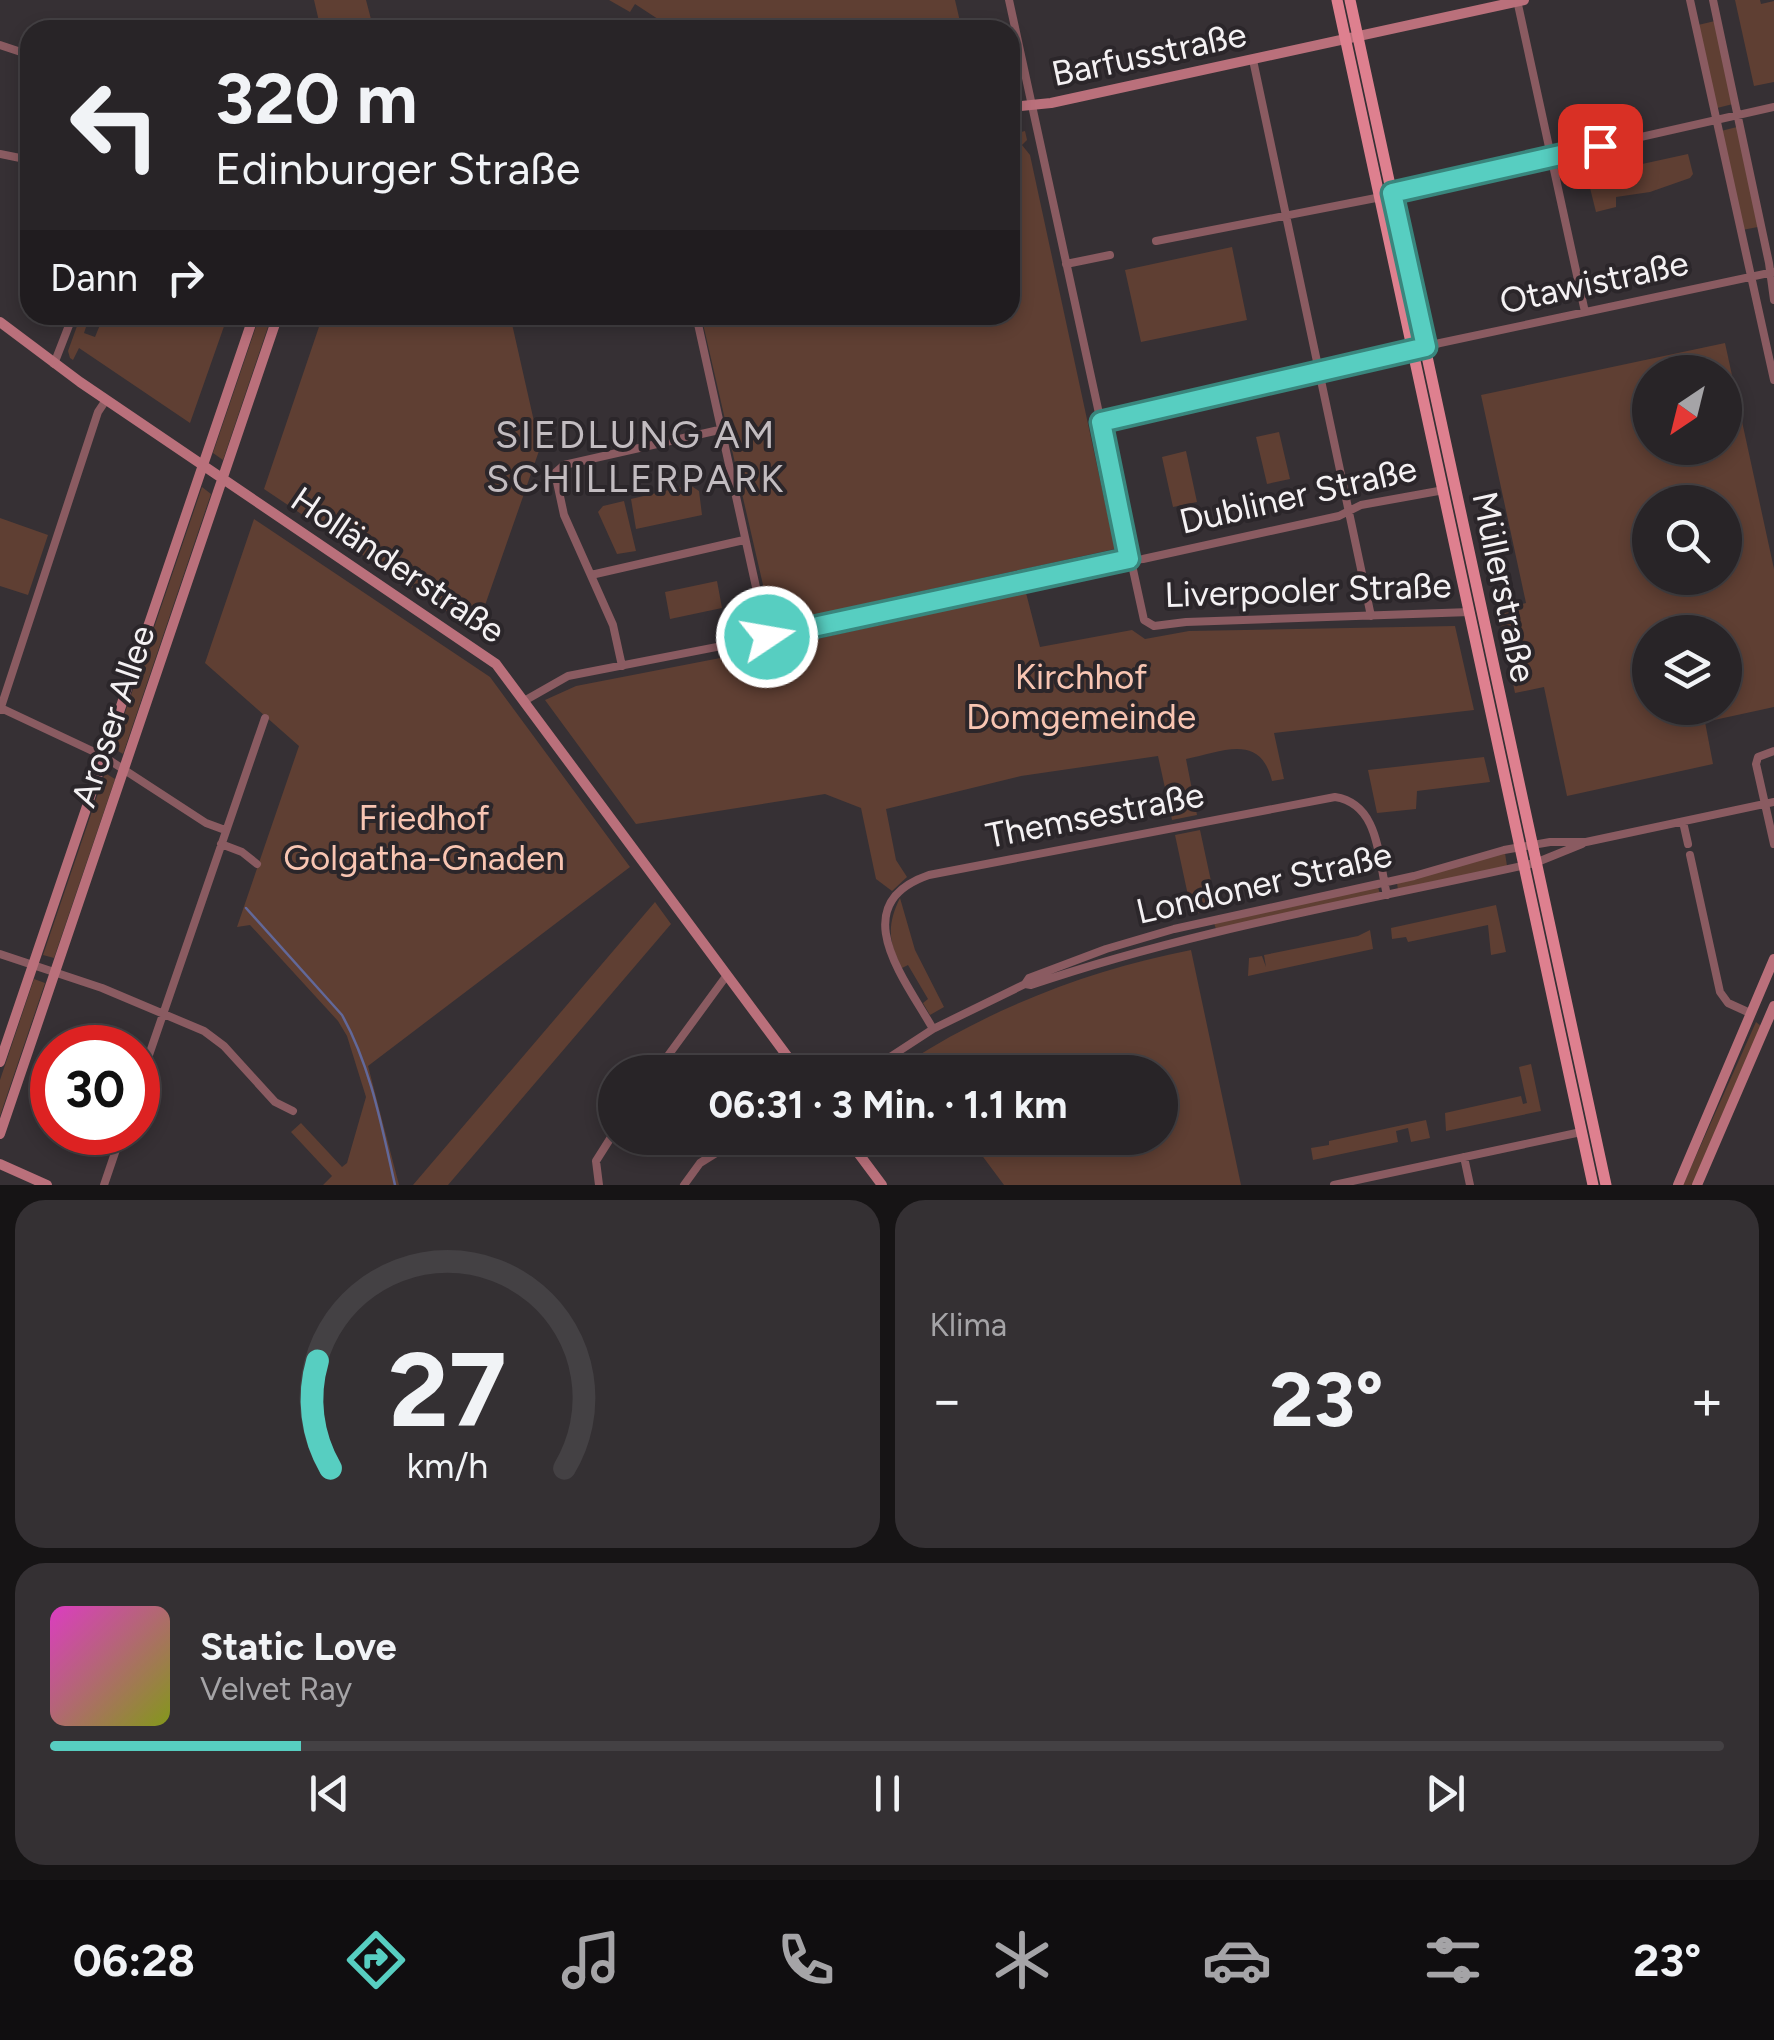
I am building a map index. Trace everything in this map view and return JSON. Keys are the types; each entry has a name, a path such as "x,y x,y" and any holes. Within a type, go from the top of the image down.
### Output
{"main road":[{"name":"Barfusstraße","path":"1020,107 1519,0"},
{"name":"Müllerstraße","path":"1344,2 1526,846 1606,1185"},
{"name":"Holländerstraße","path":"0,322 106,400 488,658 786,1055"},
{"name":"Aroser Allee","path":"0,1062 251,325"},
{"name":"Aroser Allee","path":"0,1134 275,325"},
{"name":"Müllerstraße","path":"1420,348 1444,490 1526,846"},
{"name":"Müllerstraße","path":"1530,864 1593,1185"},
{"path":"1678,1185 1774,959"},
{"path":"1697,1185 1774,1006"},
{"path":"1750,1014 1767,1021"},
{"path":"860,1155 882,1185"},
{"path":"0,1164 47,1185"}],"street":[{"path":"1519,0 1585,312"},
{"path":"1690,0 1774,380"},
{"path":"1713,0 1772,272 1774,300"},
{"path":"1020,56 1129,559"},
{"path":"1253,60 1371,616"},
{"path":"1156,241 1286,217 1774,107"},
{"path":"1066,264 1110,254"},
{"name":"Otawistraße","path":"1101,422 1772,272"},
{"path":"54,364 69,325"},
{"path":"698,325 767,637"},
{"path":"106,400 98,412 0,709 103,756 206,823 225,830"},
{"path":"622,666 612,625 564,515 554,479 558,469 719,430"},
{"name":"Dubliner Straße","path":"524,701 568,676 1241,537 1421,492 1444,490"},
{"path":"590,575 744,540"},
{"name":"Liverpooler Straße","path":"1129,559 1142,616 1154,626 1470,612"},
{"path":"158,1025 265,718"},
{"path":"1774,752 1758,757 1756,764 1769,803 1774,844"},
{"name":"Themsestraße","path":"933,1029 894,962 885,936 887,917 896,898 922,878 1335,797 1354,803 1368,816 1387,895"},
{"path":"1586,842 1769,803"},
{"path":"1683,822 1688,844"},
{"name":"Londoner Straße","path":"893,1055 933,1029 1025,984 1029,978 1145,937 1526,846 1586,842"},
{"name":"Londoner Straße","path":"1025,984 1172,942 1530,864 1586,842"},
{"path":"220,844 242,852 257,864"},
{"path":"1690,856 1720,992 1728,1003 1750,1014"},
{"path":"0,954 55,972 215,1038 275,1102 294,1111"},
{"path":"668,1055 727,975"},
{"path":"1334,1185 1582,1132"},
{"path":"104,1185 114,1155"},
{"path":"599,1185 595,1170 600,1155"},
{"path":"684,1185 700,1164 713,1155"},
{"path":"1464,1158 1470,1185"}],"green space":[{"path":"314,0 366,0 371,20 319,20"},
{"path":"609,0 955,0 960,20 659,20 635,4 630,12"},
{"path":"1735,0 1760,0 1761,4 1774,1 1774,82 1754,86"},
{"path":"1715,21 1733,104 1717,108 1698,25"},
{"path":"1737,127 1758,227 1742,230 1721,131"},
{"path":"1020,131 1025,131 1027,140 1022,145 1030,155 1115,549 772,624 703,325 1020,325"},
{"path":"1688,154 1693,174 1690,178 1650,192 1616,197 1616,207 1596,212 1587,176"},
{"path":"1232,247 1247,320 1141,342 1125,270"},
{"path":"77,325 86,327 84,333 95,337 100,325 224,325 190,423 79,348 73,360 68,351"},
{"path":"257,325 269,325 223,460 213,453"},
{"path":"320,325 512,325 540,448 476,631 264,489"},
{"path":"1725,343 1728,355 1669,355"},
{"path":"1632,363 1632,465 1742,465 1742,421 1774,569 1774,707 1742,714 1742,615 1632,615 1632,725 1706,725 1713,764 1567,796 1544,687 1515,693 1498,610 1526,603 1481,395"},
{"path":"1279,432 1290,479 1267,484 1256,437"},
{"path":"1186,451 1197,502 1173,507 1162,457"},
{"path":"690,485 699,491 702,515 636,529 631,499"},
{"path":"202,487 211,494 123,754 113,748"},
{"path":"624,501 636,551 617,554 598,512 603,506"},
{"path":"0,518 48,535 28,595 0,586"},
{"name":"Friedhof Golgatha-Gnaden","path":"254,519 490,677 630,867 368,1066 399,1185 323,1185 332,1176 291,1132 301,1123 342,1167 347,1163 366,1097 347,1036 338,1021 250,925 237,927 299,746 205,663"},
{"path":"717,581 722,608 670,619 665,592"},
{"name":"Kirchhof Domgemeinde","path":"1026,593 1040,647 1132,630 1145,639 1189,631 1455,626 1474,710 1274,733 1284,779 1272,781 1259,756 1249,751 1226,750 1186,759 1197,815 1172,820 1158,756 1021,776 886,809 896,860 907,877 892,891 876,879 861,808 825,794 636,824 545,700 576,686"},
{"path":"1484,757 1490,782 1417,791 1416,809 1377,813 1368,770"},
{"path":"105,773 115,779 54,958 43,955"},
{"path":"1200,830 1217,909 1192,914 1175,835"},
{"path":"1505,853 1507,866 1398,890 1397,883"},
{"path":"1378,887 1380,894 1216,929 1214,923"},
{"path":"900,898 915,950 944,1007 930,1015 923,1003 928,999 908,965 902,968 894,950 891,925"},
{"path":"655,902 671,924 448,1185 413,1185"},
{"path":"1496,905 1506,952 1491,955 1488,925 1408,942 1406,937 1392,939 1391,928"},
{"path":"1370,930 1373,949 1248,976 1249,958 1262,956 1266,967 1264,955 1358,936"},
{"path":"1191,950 1241,1185 1004,1185 982,1155 1178,1155 1178,1055 919,1055 1011,1006 1082,979"},
{"path":"34,979 45,983 0,1116 0,1080"},
{"path":"1756,1022 1761,1026 1694,1185 1683,1185"},
{"path":"1531,1064 1541,1111 1446,1131 1445,1113 1521,1096 1523,1104 1527,1103 1519,1067"},
{"path":"1426,1120 1430,1138 1411,1142 1408,1128 1396,1131 1398,1142 1313,1160 1311,1148 1329,1145 1329,1141"}],"waterway":[{"path":"246,908 342,1015 368,1077 395,1185"}],"district":[{"name":"SIEDLUNG AM SCHILLERPARK","path":"636,457"}],"route":[{"path":"767,637 1129,559 1101,422 1426,347 1392,193 1600,146"}]}
